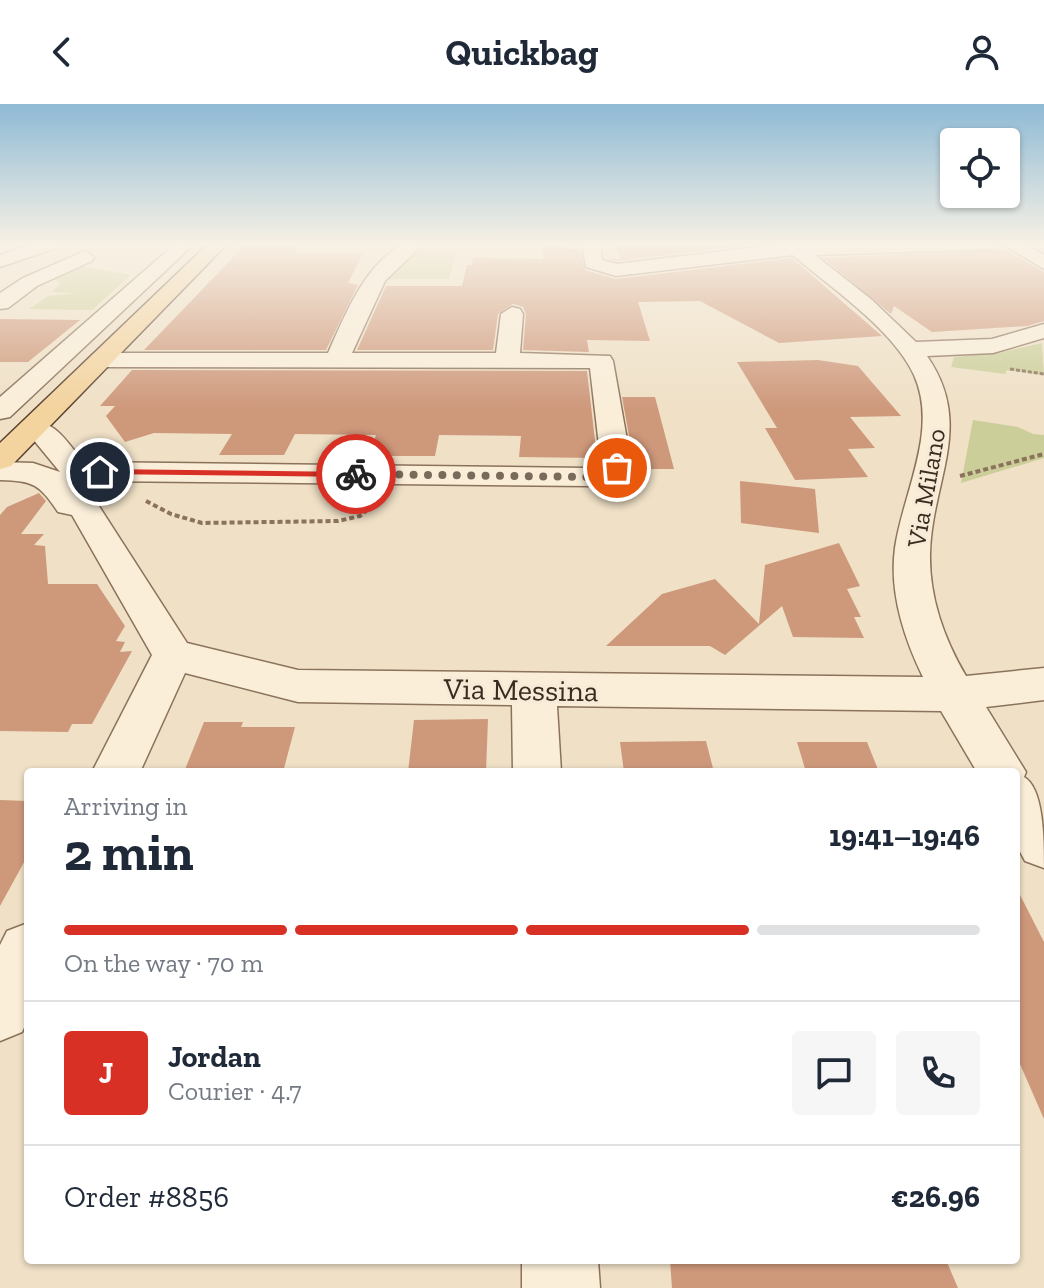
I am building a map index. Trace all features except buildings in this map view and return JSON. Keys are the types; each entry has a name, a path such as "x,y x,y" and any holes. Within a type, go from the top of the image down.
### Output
{"main road":[{"path":"0,426 124,299"},
{"path":"0,460 162,299"}],"street":[{"path":"0,411 120,299"},
{"path":"337,359 365,299"},
{"name":"Via Milano","path":"853,299 910,350 927,374 936,395 939,417 913,547 915,595 933,653 1000,768"},
{"path":"507,361 512,314"},
{"path":"910,350 993,346 1044,331"},
{"path":"80,490 590,477 617,468 601,361 101,360"},
{"path":"32,429 41,430 80,490 173,655 118,768"},
{"path":"0,471 34,471 49,478 70,505 80,490"},
{"name":"Via Messina","path":"173,655 298,686 956,694 1044,684"},
{"path":"534,691 537,768"},
{"path":"1020,803 1044,844"},
{"path":"0,1010 24,960"},
{"path":"560,1264 561,1288"}],"path":[{"path":"928,470 962,476 1044,454"}],"green space":[{"path":"43,299 104,299 92,310 29,309"},
{"path":"1042,343 1044,375 951,367 954,357 999,353"},
{"path":"973,420 1018,427 1044,435 1044,458 961,483"}],"way so far":[{"path":"356,474 590,477 617,468"}],"route":[{"path":"100,472 356,474"}]}
